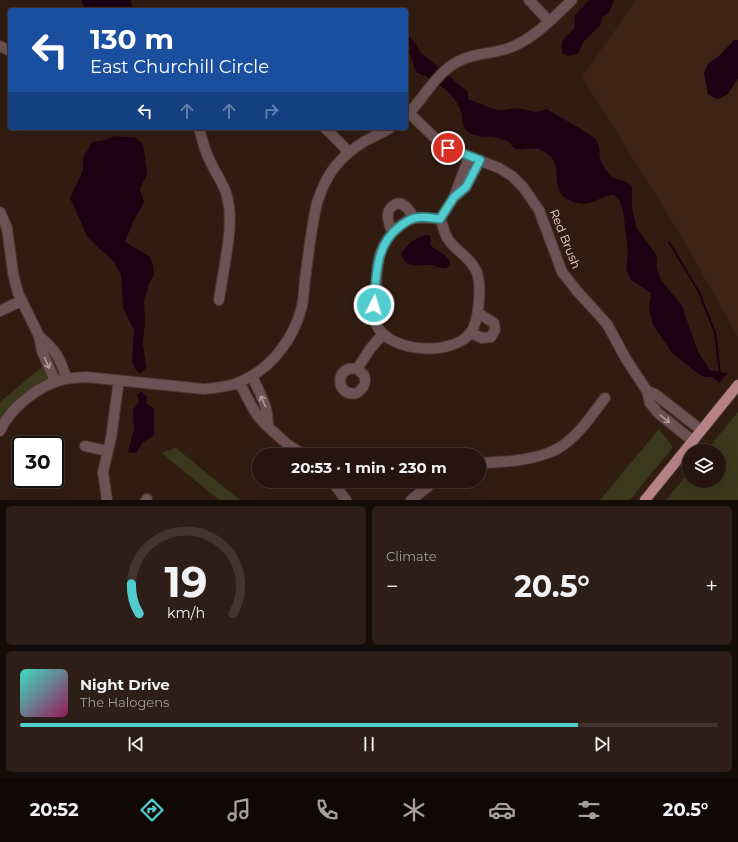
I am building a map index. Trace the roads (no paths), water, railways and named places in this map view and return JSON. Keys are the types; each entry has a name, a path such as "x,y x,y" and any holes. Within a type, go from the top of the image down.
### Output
{"main road":[{"path":"645,500 738,385"}],"street":[{"path":"529,0 549,21"},
{"path":"408,114 448,68 458,61 470,56 506,49 520,42 549,21 572,0"},
{"name":"Red Brush","path":"408,114 448,148 498,168 512,176 523,187 539,210 562,272 607,324 626,359 647,391 650,403 658,413 693,441"},
{"path":"200,130 204,148 222,181 227,195 230,213 219,300"},
{"path":"327,130 349,152"},
{"path":"0,431 8,417 28,398 41,388 67,379 86,377 204,389 222,387 252,376 278,354 288,340 296,323 302,306 317,203 321,190 329,174 339,160 349,152 387,130"},
{"path":"440,219 454,197 469,156"},
{"path":"454,197 466,187 480,160"},
{"path":"392,232 388,221 388,212 392,206 398,203 402,204 410,211 414,218"},
{"path":"0,212 7,228 13,273 18,293 39,336 42,351 56,382"},
{"path":"414,218 440,219 448,239 469,260 478,275 480,298 478,312 471,333 458,343 445,348 401,345 383,334 375,323 375,295 379,260 382,249 392,232 414,218"},
{"path":"0,311 21,301"},
{"path":"471,333 482,338 491,337 495,330 494,323 478,312"},
{"path":"357,369 370,349 383,334"},
{"path":"39,336 51,346 58,355 67,379"},
{"path":"252,376 265,404 268,415 268,427"},
{"path":"104,499 103,472 111,438 119,380"},
{"path":"239,382 260,420 293,448"},
{"name":"Red Brush","path":"647,391 655,394 701,430"},
{"path":"486,462 524,459 557,449 573,437 605,398"},
{"path":"85,446 107,450"},
{"path":"337,488 346,500"},
{"path":"411,500 426,488"}],"waterway":[{"path":"669,242 699,292 715,333 720,373"}]}
